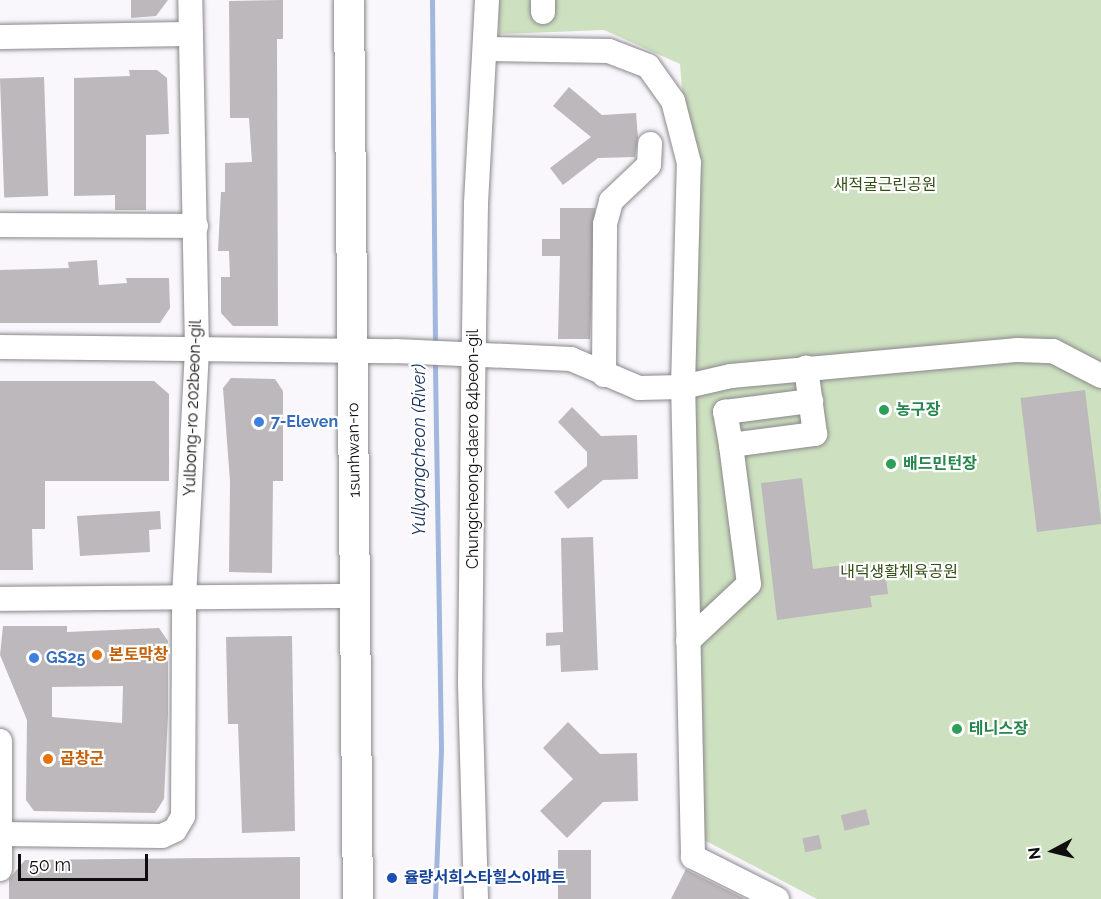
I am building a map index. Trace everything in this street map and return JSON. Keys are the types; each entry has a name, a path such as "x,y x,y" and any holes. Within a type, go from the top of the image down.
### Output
{"main road":[{"name":"1sunhwan-ro","path":"349,0 358,899"}],"street":[{"name":"Yulbong-ro 202beon-gil","path":"1,834 162,836 175,830 183,816 184,598 197,350 190,0"},
{"name":"Chungcheong-daero 84beon-gil","path":"476,899 470,683 474,354 476,203 487,49 487,0"},
{"path":"0,37 191,34"},
{"path":"487,49 609,51 648,66 673,101 689,163 683,387 693,857 777,899"},
{"path":"604,375 605,224 611,201 649,165 650,144"},
{"path":"0,225 196,226"},
{"path":"0,347 396,351 571,359 639,388 683,387 806,369 1018,350 1053,351 1101,376"},
{"path":"731,445 815,434 806,369"},
{"path":"688,641 749,584 725,412 811,401"},
{"path":"0,599 355,596"},
{"path":"0,741 0,869"}],"green space":[{"path":"499,0 1101,0 1101,899 817,899 704,840 693,406 700,155 683,102 680,64 604,30 499,34"}],"building":[{"path":"131,0 168,0 156,16 131,18"},
{"path":"283,0 283,39 277,39 278,326 233,326 221,313 221,277 230,277 229,251 218,251 221,192 225,192 225,163 252,162 249,118 230,118 229,1"},
{"path":"129,70 157,70 167,78 169,134 146,135 146,210 115,210 115,195 74,196 74,78 130,76"},
{"path":"44,77 48,196 4,197 0,79"},
{"path":"569,87 602,115 636,113 638,138 635,157 598,158 563,185 550,168 591,137 553,106"},
{"path":"560,208 595,208 590,339 558,339 560,256 542,256 542,239 560,239"},
{"path":"97,260 99,285 127,283 126,278 169,278 170,308 160,323 0,323 0,270 69,268 68,262"},
{"path":"231,378 275,379 283,391 283,481 273,481 272,573 229,572 230,481 223,388"},
{"path":"0,381 154,381 169,394 169,481 45,481 45,529 32,529 33,570 0,570"},
{"path":"1085,390 1101,524 1037,532 1020,398"},
{"path":"572,407 601,436 637,435 638,479 603,480 568,509 554,492 587,466 587,452 558,422"},
{"path":"802,478 813,569 867,562 870,581 886,578 888,594 870,596 872,607 777,620 761,483"},
{"path":"160,511 161,529 149,530 150,552 80,556 77,516"},
{"path":"593,537 598,670 561,672 560,645 546,646 546,633 563,632 561,538"},
{"path":"3,626 67,626 67,632 159,628 168,641 168,715 164,799 155,813 34,811 26,800 27,720 0,655","holes":["123,686 122,723 52,717 52,687"]},
{"path":"292,636 295,831 242,833 238,724 228,724 226,637"},
{"path":"568,722 600,754 637,753 638,801 603,802 567,838 540,811 573,779 543,748"},
{"path":"866,809 870,825 845,831 841,815"},
{"path":"819,835 822,849 805,852 802,839"},
{"path":"558,850 591,850 591,899 558,899"},
{"path":"300,857 300,899 9,899 9,879 25,860"},
{"path":"687,870 745,899 671,899"}],"waterway":[{"name":"Yullyangcheon (River)","path":"432,0 435,346"},
{"name":"Yullyangcheon (River)","path":"435,359 441,748 435,899"}],"place":[{"name":"농구장","path":"884,410"},
{"name":"7-Eleven","path":"259,422"},
{"name":"배드민턴장","path":"891,464"},
{"name":"본토막창","path":"97,655"},
{"name":"GS25","path":"34,658"},
{"name":"테니스장","path":"957,729"},
{"name":"곱창군","path":"48,759"},
{"name":"율량서희스타힐스아파트","path":"392,878"}],"park label":[{"name":"새적굴근린공원","path":"885,185"},
{"name":"내덕생활체육공원","path":"899,572"}]}
